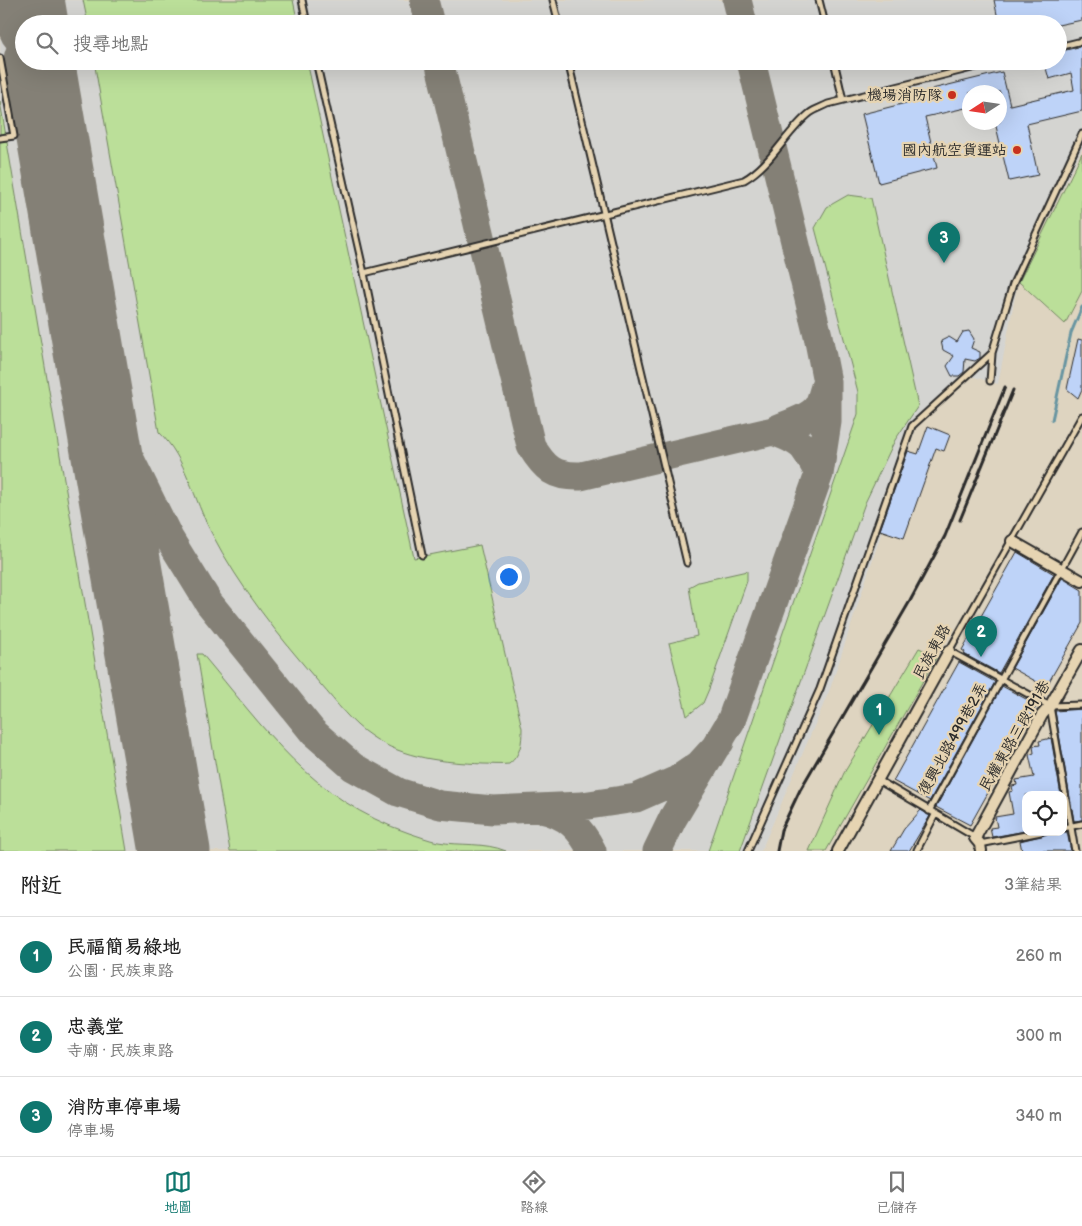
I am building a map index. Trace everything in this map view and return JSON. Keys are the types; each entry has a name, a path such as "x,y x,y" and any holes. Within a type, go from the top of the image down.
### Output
{"street":[{"path":"1012,541 1082,581"},
{"name":"民權東路三段191巷","path":"979,844 1042,715 1050,706 1082,650"},
{"name":"民族東路","path":"838,851 949,651"}],"lane":[{"path":"302,0 306,15"},
{"path":"553,0 557,15"},
{"path":"819,0 823,15"},
{"path":"1067,44 1082,41"},
{"path":"0,58 14,136 0,138"},
{"path":"318,70 364,273 422,555"},
{"path":"570,70 687,563"},
{"path":"836,70 843,100"},
{"path":"364,273 744,180 753,174 773,154 811,112 843,100 964,70"},
{"path":"990,381 992,353 1012,284 1082,134"},
{"path":"748,851 820,689 912,426 992,353"},
{"name":"民族東路","path":"949,651 1082,416"},
{"name":"復興北路499巷2弄","path":"928,810 1082,532"},
{"path":"949,651 1050,706 1082,705"},
{"path":"1050,706 1076,851"},
{"path":"878,780 979,844 1022,836"},
{"path":"917,850 935,815"},
{"path":"1067,827 1082,824"}],"shaded area":[{"path":"0,0 1082,0 1082,149 1018,281 998,384 971,376 916,428 830,689 761,851 0,851"}],"green space":[{"path":"83,0 293,0 296,15 86,15"},
{"path":"96,70 309,70 414,558 480,545 522,728 521,743 516,757 509,764 468,763 425,758 384,744 357,725 276,631 248,593 211,532 176,454 159,432"},
{"path":"0,101 127,851 0,851"},
{"path":"1082,153 1082,291 1065,324 1019,282"},
{"path":"848,195 871,198 918,406 895,440 865,503 740,851 708,851 858,414 858,392 815,228 827,207"},
{"path":"747,571 747,581 709,689 703,703 687,716 669,643 697,636 689,587 698,582"},
{"path":"919,648 937,656 826,851 809,851 844,773"},
{"path":"197,654 202,654 247,709 293,759 317,782 345,802 375,819 427,839 438,842 489,846 506,851 230,851"}],"building":[{"path":"994,0 1082,0 1082,20 1067,23 1067,15 997,15"},
{"path":"1082,46 1082,111 1027,124 1038,175 1009,181 997,130 1007,130 1007,93 1010,105 1074,90 1071,73 1049,79 1046,70 1067,70 1067,50"},
{"path":"1002,72 1005,85 962,85 962,109 925,117 937,168 879,183 862,114 934,96 932,89"},
{"path":"969,331 974,339 971,348 980,352 980,358 975,361 965,359 964,372 959,376 952,376 947,366 954,356 943,350 941,341 949,337 957,342 963,332"},
{"path":"1078,339 1082,340 1082,389 1078,398 1067,389"},
{"path":"928,426 950,435 944,451 936,448 904,538 880,530 908,451 918,454"},
{"path":"1017,552 1054,574 999,673 964,654 965,652 962,650"},
{"path":"1062,578 1082,590 1082,623 1046,687 1012,668"},
{"path":"959,662 995,682 930,801 893,781"},
{"path":"1002,686 1037,705 970,825 936,807"},
{"path":"1082,709 1082,820 1074,821 1055,711"},
{"path":"1051,738 1060,791 1022,791 1022,832 992,837 990,828 997,827 995,817 1013,814 1009,792 1013,791 1012,786 1017,785 1016,780 1034,777 1029,755 1034,753 1033,746 1040,745 1039,741"},
{"path":"921,810 930,816 909,851 891,851 904,829"},
{"path":"1067,832 1071,851 1022,851 1020,841 1040,836 1067,836"}],"waterway":[{"path":"1052,420 1071,333 1082,307"}],"taxiway":[{"path":"36,0 38,15"},
{"path":"424,0 428,15"},
{"path":"737,0 741,15"},
{"path":"46,70 80,298 107,394 128,455 169,538 209,603 313,732 353,767 398,792 440,805 493,810 582,806 636,798 677,780 699,765 720,742"},
{"path":"441,70 531,446 546,466 557,473 581,476 773,431 810,415 821,401 826,384"},
{"path":"657,851 673,818 731,721 819,474 827,422 827,382 818,336 753,70"},
{"path":"773,431 802,446 819,474"},
{"path":"541,809 566,819 578,829 592,851"}],"runway":[{"path":"29,0 32,15"},
{"path":"41,70 175,851"}],"railway":[{"path":"777,851 781,830 800,790 910,601 945,536 1005,387"},
{"path":"960,520 1013,390"}],"place":[{"name":"機場消防隊","path":"952,95"},
{"name":"國內航空貨運站","path":"1017,150"},
{"name":"消防車停車場","path":"944,263"},
{"name":"忠義堂","path":"981,657"},
{"name":"民福簡易綠地","path":"879,735"}]}
